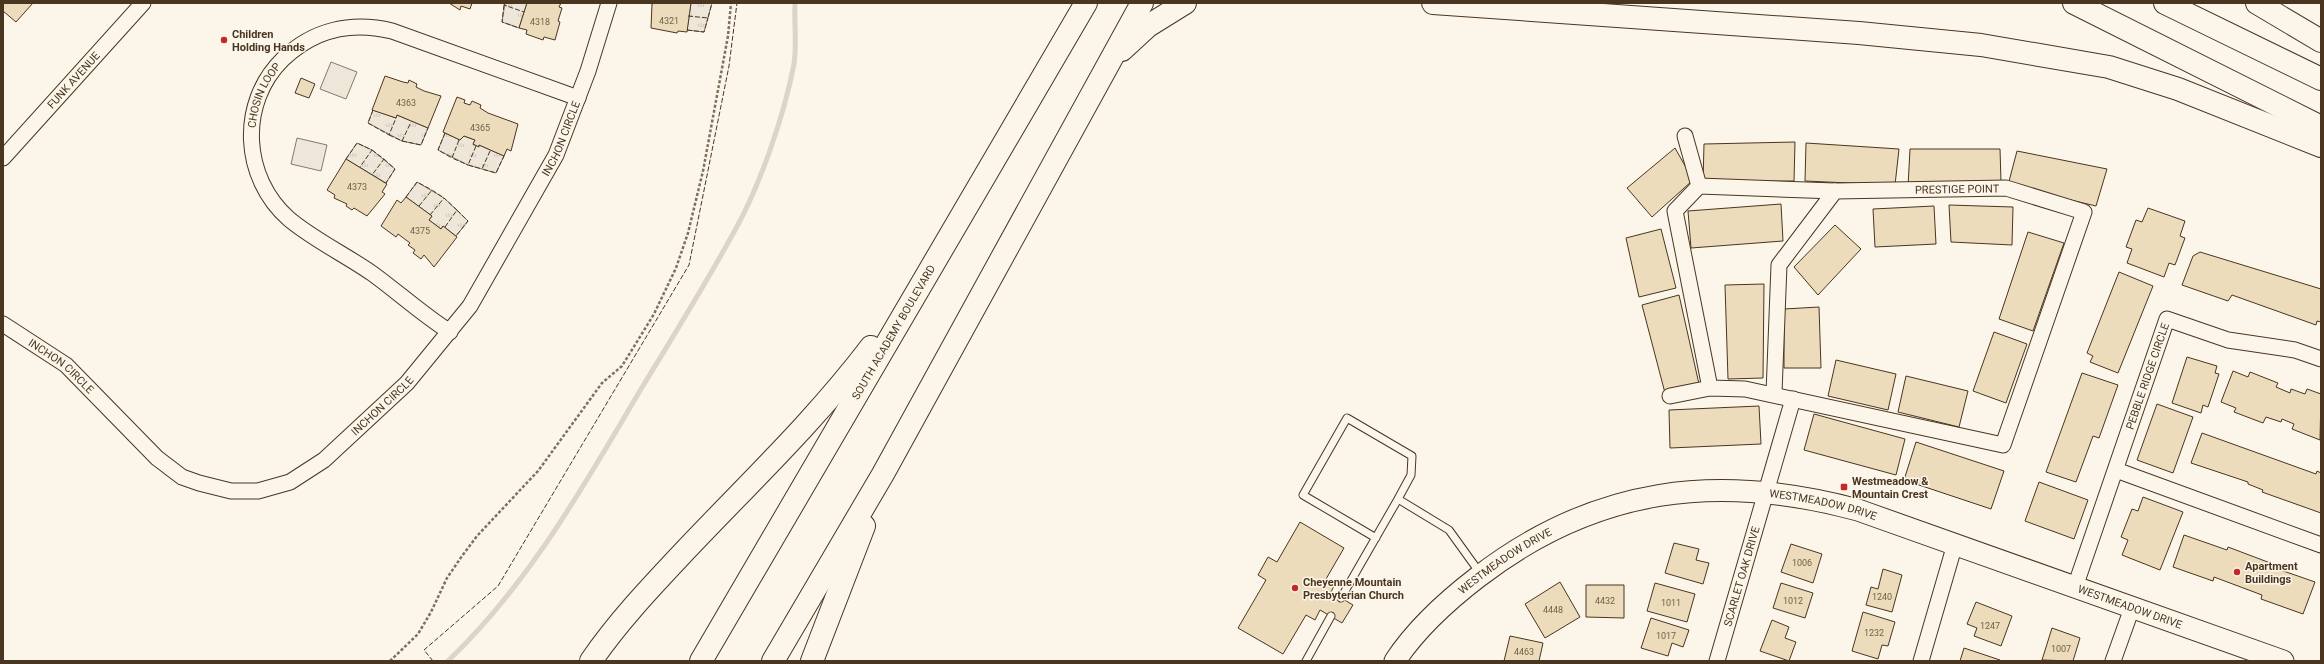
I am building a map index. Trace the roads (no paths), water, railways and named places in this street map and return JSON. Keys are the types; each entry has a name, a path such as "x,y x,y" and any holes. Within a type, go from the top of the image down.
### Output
{"highway":[{"path":"1068,34 1076,3"},
{"name":"SOUTH ACADEMY BOULEVARD","path":"701,661 1086,3"},
{"path":"774,661 883,474 1142,3"},
{"path":"1108,63 1148,26 1185,3"},
{"path":"1433,3 1859,33 1981,45 2109,67 2178,89 2321,146"},
{"path":"2074,3 2321,126"},
{"path":"2165,3 2321,79"},
{"path":"2257,3 2321,41"},
{"path":"591,661 605,640 651,587 833,394 929,270"},
{"path":"812,661 883,474"}],"street":[{"name":"FUNK AVENUE","path":"3,158 143,3"},
{"name":"INCHON CIRCLE","path":"3,324 66,365 158,459 170,469 182,476 206,485 231,490 252,491 270,489 290,482 324,460 407,383 450,332 478,294 549,168 578,98 601,32 609,3"},
{"name":"CHOSIN LOOP","path":"450,332 372,273 301,228 273,201 256,168 251,141 253,113 263,86 282,60 305,42 333,30 363,26 392,31 578,98"},
{"path":"1685,136 1699,186 1675,211 1710,388"},
{"name":"PRESTIGE POINT","path":"1670,396 1710,388 1745,389 1774,393 1793,399 2004,445 2084,212 2006,188 1835,191 1699,186"},
{"path":"1774,393 1779,265 1835,191"},
{"name":"PEBBLE RIDGE CIRCLE","path":"2075,586 2167,319 2228,340 2295,350 2321,359"},
{"path":"1765,491 1793,399"},
{"path":"2116,470 2321,545"},
{"name":"WESTMEADOW DRIVE","path":"1395,661 1428,622 1462,589 1505,556 1551,530 1598,511 1652,495 1695,490 1765,491 1826,501 1858,510 2283,661"},
{"name":"SCARLET OAK DRIVE","path":"1718,661 1765,491"},
{"path":"1921,661 1956,544"},
{"path":"2112,661 2132,608"}],"lane":[{"path":"1341,598 1376,538 1411,475 1412,456 1347,418 1303,495 1376,538"},
{"path":"1398,499 1448,530 1481,575"},
{"path":"1306,661 1331,616"}],"waterway":[{"path":"448,661 477,631 504,599 554,532 599,461 744,214 770,150 790,84 795,57 795,3"}],"place":[{"name":"Children Holding Hands","path":"224,40"},
{"name":"Westmeadow & Mountain Crest","path":"1844,487"},
{"name":"Apartment Buildings","path":"2237,572"},
{"name":"Cheyenne Mountain Presbyterian Church","path":"1295,588"}]}
